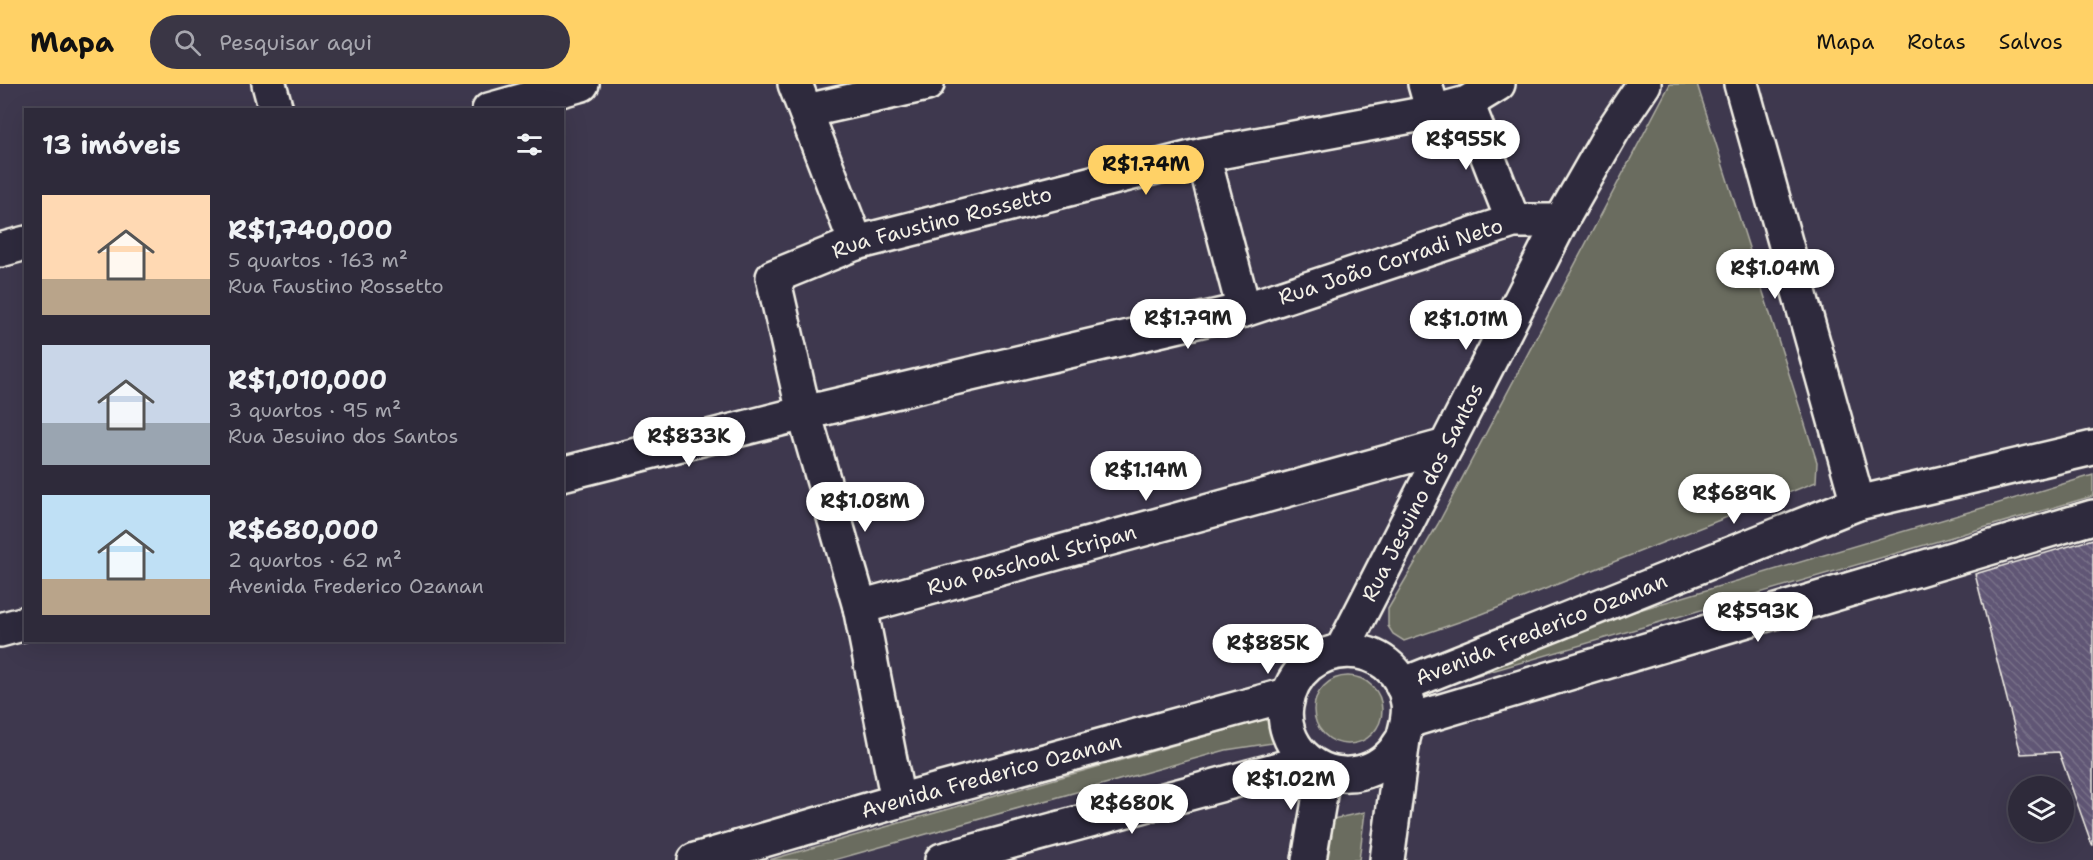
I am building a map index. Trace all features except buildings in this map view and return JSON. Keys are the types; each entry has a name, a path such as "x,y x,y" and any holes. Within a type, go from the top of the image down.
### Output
{"street":[{"path":"268,84 275,108"},
{"path":"496,108 582,84"},
{"path":"855,243 800,97 927,84"},
{"name":"Rua Faustino Rossetto","path":"804,413 773,277 855,243 1429,98 1467,103 1498,84"},
{"name":"Rua Jesuino dos Santos","path":"1342,650 1561,221 1613,130 1644,84"},
{"path":"1741,84 1858,503"},
{"path":"1467,103 1513,221"},
{"path":"1203,155 1244,310"},
{"name":"Rua João Corradi Neto","path":"564,473 804,413 1244,310 1513,221 1561,221"},
{"path":"0,250 24,244"},
{"path":"804,413 860,607 898,801"},
{"name":"Rua Paschoal Stripan","path":"860,607 1446,446"},
{"name":"Avenida Frederico Ozanan","path":"1402,685 1858,503 2093,448"},
{"name":"Avenida Frederico Ozanan","path":"1405,730 2093,517"},
{"path":"0,630 24,624"},
{"path":"1387,860 1405,730 1408,703 1402,685 1392,670 1377,658 1360,652 1342,650 1323,655 1308,664 1295,678 1287,695 1285,713 1288,732 1296,748 1316,766 1342,775 1361,773 1378,766 1392,754 1405,730"},
{"name":"Avenida Frederico Ozanan","path":"695,860 898,801 1287,695"},
{"path":"942,860 1316,766"},
{"path":"1309,860 1316,766"}],"green space":[{"path":"1670,84 1697,84 1817,462 1816,482 1482,614 1404,641 1393,634 1388,626 1388,609 1438,524"},
{"path":"2093,475 2093,496 1454,682 1419,698 1414,677"},
{"path":"1341,676 1355,676 1367,681 1377,691 1382,710 1377,729 1367,739 1355,744 1341,744 1329,739 1319,729 1314,717 1314,703 1319,691 1329,681"},
{"path":"1273,717 1279,742 1226,750 834,860 769,860"},
{"path":"1365,812 1359,860 1322,860 1328,820"}]}
